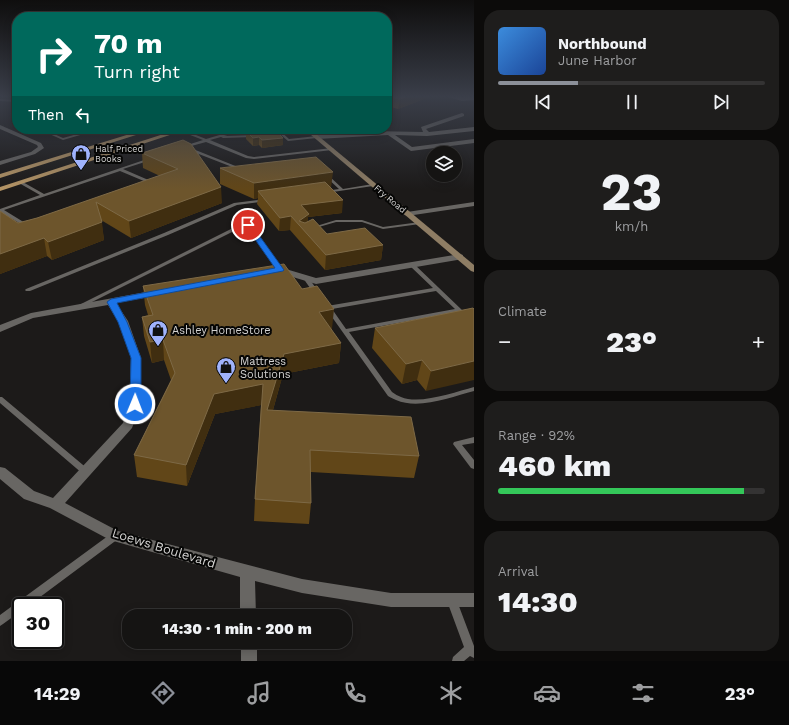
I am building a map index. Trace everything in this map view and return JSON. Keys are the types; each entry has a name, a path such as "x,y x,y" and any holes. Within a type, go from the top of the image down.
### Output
{"main road":[{"path":"0,176 136,134"},
{"path":"0,189 170,134"}],"street":[{"path":"2,128 12,132"},
{"path":"423,128 426,134"},
{"path":"390,134 426,134 471,129 474,133"},
{"path":"0,163 33,153 41,148 39,144 16,134"},
{"name":"Fry Road","path":"313,134 474,269"},
{"path":"317,137 358,134"},
{"path":"390,134 411,149 474,141"},
{"path":"407,214 474,204"},
{"path":"270,272 280,270 316,281 460,257"},
{"path":"0,329 31,316 164,292"},
{"path":"55,504 128,425 135,404 136,358 123,322 111,302"},
{"name":"Loews Boulevard","path":"0,472 29,495 55,504 115,536 247,572 302,586 391,600 474,600"},
{"path":"247,572 248,609"},
{"path":"249,649 249,661"}],"lane":[{"path":"50,134 63,140 83,134"},
{"path":"191,134 247,157 254,158 332,149"},
{"path":"218,137 221,134"},
{"path":"178,150 227,134"},
{"path":"282,134 288,140 317,137"},
{"path":"218,137 237,138 259,135"},
{"path":"185,147 247,171"},
{"path":"301,153 305,156"},
{"path":"0,210 156,157"},
{"path":"119,169 158,186 151,189"},
{"path":"319,169 342,190"},
{"path":"20,182 43,195"},
{"path":"319,194 373,185"},
{"path":"28,290 236,204 274,199"},
{"path":"0,210 31,229"},
{"path":"307,231 336,221 362,221 383,228 420,223"},
{"path":"75,308 241,226 248,225 280,270"},
{"path":"412,265 463,315"},
{"path":"306,278 390,394 396,399 411,403 474,389"},
{"path":"328,308 436,289"},
{"path":"344,331 458,310"},
{"path":"0,399 86,472"},
{"path":"474,440 457,444 474,466"},
{"path":"0,622 115,536"},
{"path":"452,601 472,651 457,661"}],"building":[{"path":"249,134 279,134 283,138 262,140 259,137 253,138"},
{"path":"183,140 191,144 221,187 129,221 96,202 102,222 48,242 44,238 0,254 0,211 18,223 37,218 178,169 142,153"},
{"path":"316,157 333,172 254,183 220,168"},
{"path":"325,182 343,200 301,205 309,214 299,221 305,223 313,219 327,234 365,228 383,245 326,255 291,216 280,218 258,191"},
{"path":"284,264 302,289 317,286 334,309 319,312 341,343 284,354 267,410 411,417 419,456 310,450 311,503 255,499 263,384 214,394 186,465 134,455 175,373 163,340 150,342 142,317 153,315 143,286"},
{"path":"473,308 474,361 431,371 422,360 406,364 375,328"}],"place":[{"name":"Half Priced Books","path":"81,171"},
{"name":"Ashley HomeStore","path":"158,347"},
{"name":"Mattress Solutions","path":"226,384"}],"route":[{"path":"135,404 136,358 123,322 111,302 280,270 248,225"}]}
